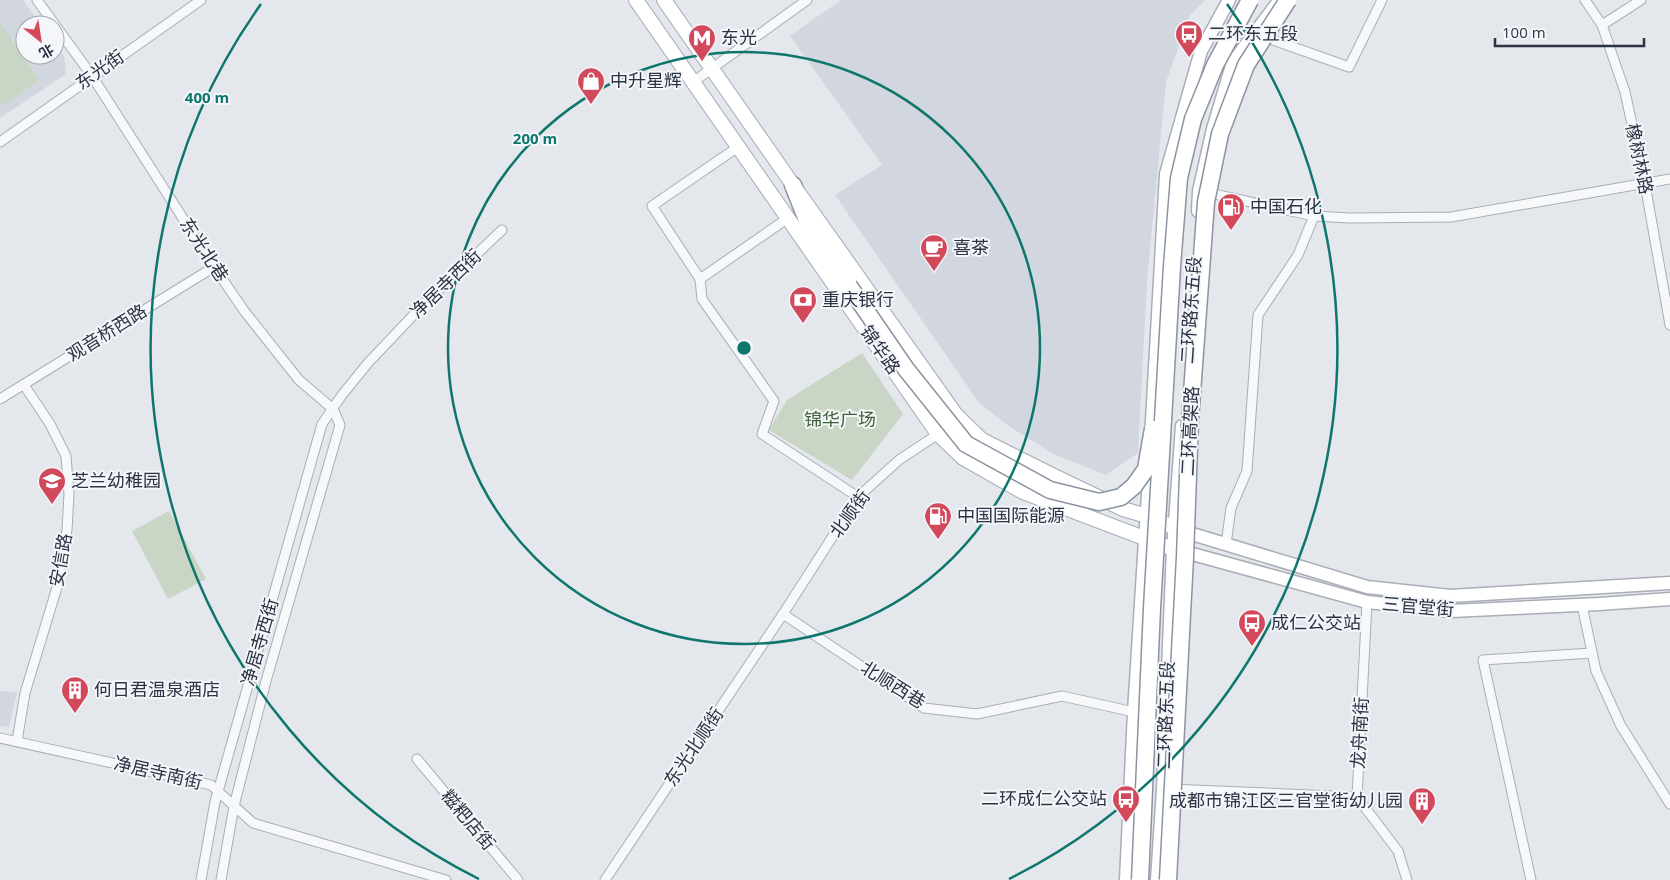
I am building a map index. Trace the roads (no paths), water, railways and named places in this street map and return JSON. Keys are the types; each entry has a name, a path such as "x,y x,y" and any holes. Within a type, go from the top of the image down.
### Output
{"highway":[{"name":"二环高架路","path":"1140,880 1152,608 1179,178 1193,119 1215,65 1250,0"},
{"name":"二环高架路","path":"1168,880 1185,557 1190,420 1206,202 1220,134 1246,65 1288,0"},
{"path":"792,185 812,233 906,369 966,444 1050,490 1099,502 1121,498 1134,486 1146,469 1152,442 1161,311 1172,266"}],"main road":[{"name":"锦华路","path":"636,0 938,434 963,458 1024,492 1173,549"},
{"name":"锦华路","path":"664,0 792,185 956,414 982,440 1098,497 1175,528"},
{"name":"二环路东五段","path":"1126,880 1134,712 1146,538 1166,174 1201,51 1229,0"},
{"name":"二环路东五段","path":"1157,880 1163,789 1173,549 1199,191 1213,129 1233,62 1280,0"},
{"name":"三官堂街","path":"1175,528 1367,587 1450,596 1670,583"},
{"name":"三官堂街","path":"1173,549 1367,602 1450,611 1670,599"}],"street":[{"name":"东光北巷","path":"37,0 92,76 214,267 246,312 299,380 333,410"},
{"name":"东光街","path":"0,142 201,0"},
{"path":"694,82 807,0"},
{"path":"1255,33 1349,67 1382,0"},
{"name":"橡树林路","path":"1585,0 1602,24 1625,92 1645,184 1670,325"},
{"path":"1602,24 1641,0"},
{"path":"735,149 652,206 700,279 702,299 774,400 762,434 858,497"},
{"path":"1199,191 1314,216 1350,218 1451,217 1670,179"},
{"path":"1226,544 1232,508 1247,471 1258,315 1298,255 1314,216"},
{"path":"700,279 788,218"},
{"name":"净居寺西街","path":"201,880 212,813 322,424 342,395 375,356 422,306 502,230"},
{"name":"观音桥西路","path":"0,399 214,267"},
{"name":"安信路","path":"17,741 25,693 58,584 67,530 69,494 66,456 50,424 24,385"},
{"name":"净居寺西街","path":"222,880 234,806 269,672 340,425 333,410"},
{"name":"北顺街","path":"783,614 858,497 899,460 938,434"},
{"name":"龙舟南街","path":"1358,797 1367,602"},
{"path":"1582,605 1596,671 1621,726 1670,804"},
{"name":"北顺西巷","path":"783,614 924,708 977,714 1062,696 1134,712"},
{"name":"东光北顺街","path":"605,880 783,614"},
{"path":"1531,880 1483,660 1592,653"},
{"name":"净居寺南街","path":"0,738 211,785 253,823 446,880"},
{"name":"糍粑店街","path":"417,759 518,880"},
{"path":"1163,789 1358,797 1398,851 1407,880"}],"place":[{"name":"二环东五段","path":"1189,58"},
{"name":"东光","path":"702,62"},
{"name":"中升星辉","path":"591,105"},
{"name":"中国石化","path":"1231,231"},
{"name":"喜茶","path":"934,272"},
{"name":"重庆银行","path":"803,324"},
{"name":"芝兰幼稚园","path":"52,505"},
{"name":"中国国际能源","path":"938,540"},
{"name":"成仁公交站","path":"1252,647"},
{"name":"何日君温泉酒店","path":"75,714"},
{"name":"二环成仁公交站","path":"1126,823"},
{"name":"成都市锦江区三官堂街幼儿园","path":"1422,825"}],"park label":[{"name":"锦华广场","path":"840,420"}]}
